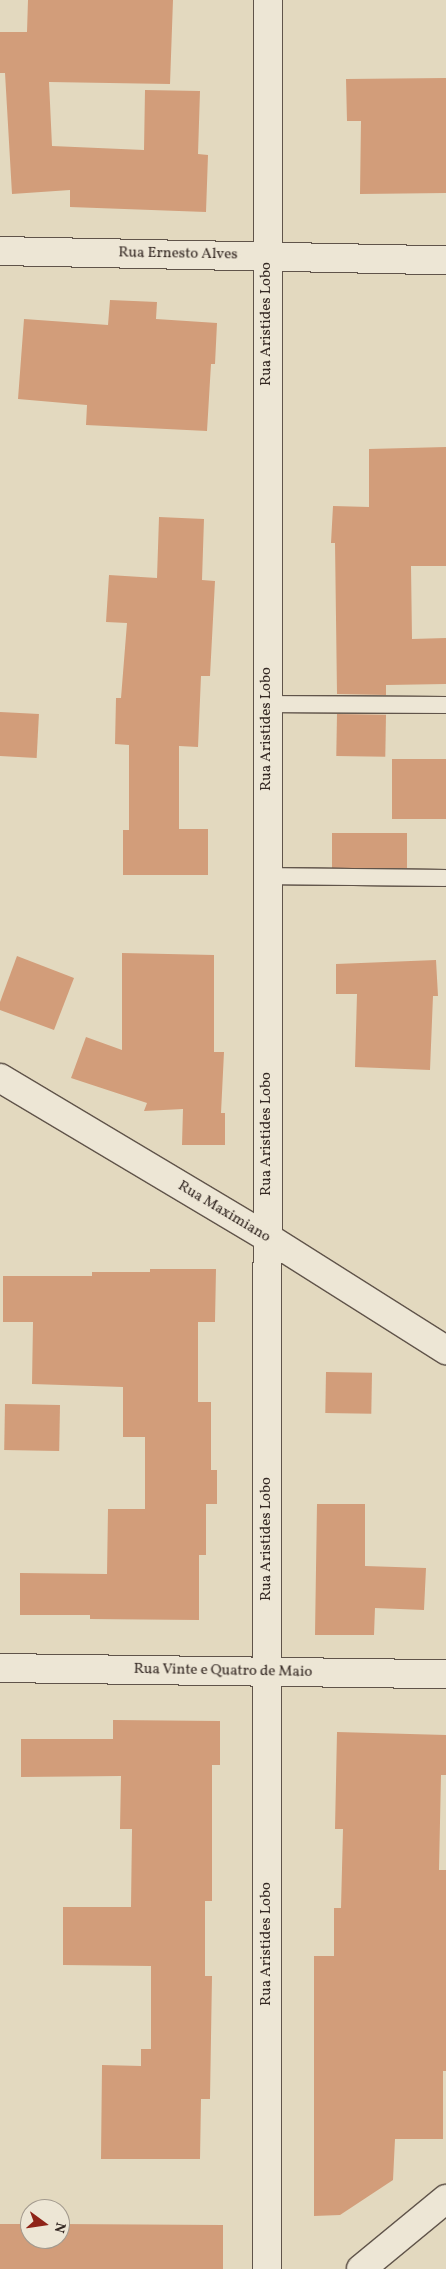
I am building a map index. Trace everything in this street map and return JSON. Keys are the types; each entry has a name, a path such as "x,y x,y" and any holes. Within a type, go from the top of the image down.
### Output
{"street":[{"name":"Rua Aristides Lobo","path":"267,2269 268,0"},
{"name":"Rua Ernesto Alves","path":"0,251 446,260"},
{"name":"Rua Maximiano","path":"0,1078 267,1237 446,1350"},
{"name":"Rua Vinte e Quatro de Maio","path":"0,1668 446,1674"},
{"path":"362,2269 446,2199"}],"lane":[{"path":"267,704 446,705"},
{"path":"267,876 446,878"}],"building":[{"path":"28,0 173,0 170,84 49,82 52,146 144,150 145,90 200,91 198,154 208,155 206,212 70,207 70,190 12,194 5,73 0,73 0,32 27,32"},
{"path":"446,78 446,193 360,194 361,121 347,121 346,79"},
{"path":"110,300 157,302 156,319 217,323 215,364 211,364 207,431 86,425 87,405 18,399 24,319 108,325"},
{"path":"446,447 446,566 411,566 412,639 446,638 446,684 386,685 386,695 337,694 335,543 331,543 333,506 369,507 369,449"},
{"path":"159,517 204,519 202,580 215,581 210,676 201,676 198,747 179,746 179,829 208,829 208,875 123,875 123,830 129,830 129,745 115,744 116,698 121,698 127,623 106,622 109,575 157,578"},
{"path":"0,712 39,714 37,758 0,756"},
{"path":"337,714 386,715 385,757 336,756"},
{"path":"392,759 446,759 446,819 392,819"},
{"path":"332,833 407,833 407,868 332,868"},
{"path":"122,953 214,955 214,1052 224,1052 221,1113 225,1113 225,1145 182,1145 183,1109 144,1111 147,1103 71,1078 86,1037 122,1050"},
{"path":"17,956 74,978 54,1030 0,1010 0,1002"},
{"path":"436,960 438,996 433,996 430,1070 355,1067 357,994 336,994 336,964"},
{"path":"150,1269 216,1269 215,1322 198,1322 198,1402 211,1402 211,1470 217,1470 217,1504 206,1504 206,1555 199,1555 199,1620 90,1619 90,1615 20,1615 20,1573 107,1574 108,1509 145,1509 145,1437 123,1437 123,1387 32,1384 33,1322 3,1322 3,1276 92,1276 92,1272 150,1272"},
{"path":"326,1372 372,1373 371,1414 325,1413"},
{"path":"5,1404 60,1405 59,1451 4,1450"},
{"path":"317,1504 365,1504 365,1566 426,1568 424,1610 375,1608 374,1635 315,1635"},
{"path":"113,1720 220,1721 220,1765 212,1765 212,1901 205,1901 205,1976 212,1976 210,2099 201,2099 200,2159 101,2159 102,2065 141,2066 141,2049 151,2049 151,1966 63,1965 63,1907 131,1907 132,1829 120,1829 121,1776 21,1777 21,1739 113,1739"},
{"path":"337,1732 446,1735 446,1775 441,1775 439,1870 446,1870 446,2071 443,2071 443,2139 395,2139 393,2180 340,2215 314,2216 314,1956 334,1956 334,1908 341,1908 343,1829 335,1829"},
{"path":"0,2224 20,2224 20,2249 70,2249 70,2224 223,2225 223,2269 0,2269"}]}
